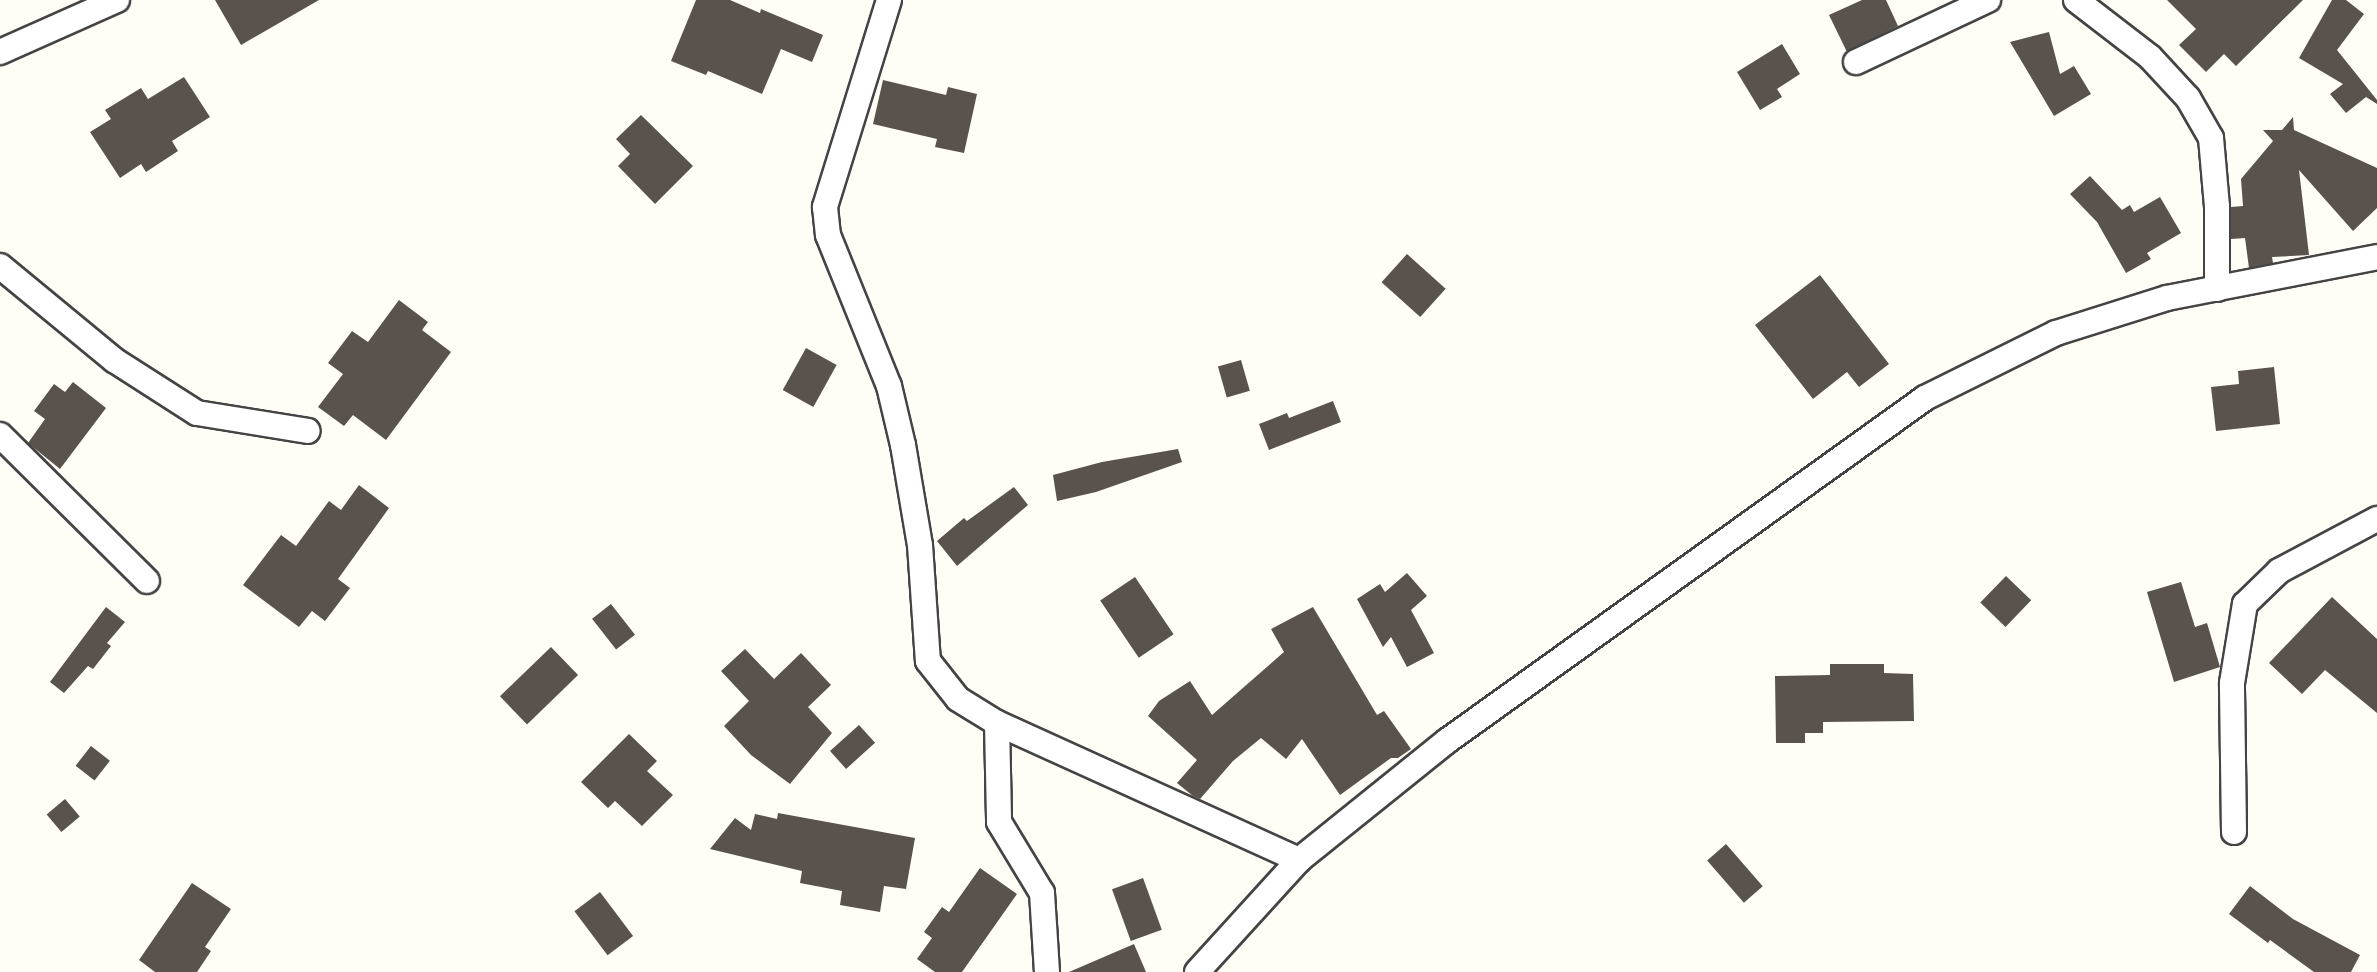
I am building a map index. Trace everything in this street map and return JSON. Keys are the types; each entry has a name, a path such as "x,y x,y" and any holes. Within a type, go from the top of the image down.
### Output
{"street":[{"path":"0,52 117,0"},
{"path":"889,0 825,207 828,235 889,386 903,445 920,545 928,661 958,699 998,723 1299,860"},
{"path":"1856,62 1988,0"},
{"path":"2076,0 2150,57 2188,98 2211,138 2217,206 2217,289"},
{"path":"1197,972 1299,860 1448,741 1925,398 2056,333 2167,298 2377,257"},
{"path":"0,266 114,360 197,413 308,431"},
{"path":"0,435 147,581"},
{"path":"2234,832 2232,683 2245,604 2279,571 2377,519"},
{"path":"998,723 999,822 1042,893 1047,972"}],"building":[{"path":"215,0 319,0 241,45"},
{"path":"696,0 730,0 760,13 761,9 823,35 812,62 781,49 762,94 708,71 706,75 671,61"},
{"path":"1862,0 1886,0 1898,26 1847,52 1829,15"},
{"path":"2167,0 2303,0 2236,66 2224,54 2206,72 2179,45 2196,29"},
{"path":"2332,0 2346,0 2364,14 2337,50 2377,100 2377,104 2366,97 2346,113 2330,94 2343,84 2299,58"},
{"path":"2049,32 2060,74 2074,66 2091,94 2054,116 2010,42"},
{"path":"1782,44 1800,74 1777,89 1782,97 1760,110 1737,72"},
{"path":"184,77 210,117 172,141 178,151 146,172 141,164 120,178 90,132 111,119 105,110 141,88 148,99"},
{"path":"883,80 946,95 948,87 977,94 964,153 935,147 937,139 873,124"},
{"path":"641,115 693,166 655,204 618,166 630,154 616,139"},
{"path":"2293,117 2294,130 2377,168 2377,208 2353,231 2299,170 2309,255 2272,257 2273,263 2249,268 2245,238 2231,239 2231,207 2243,206 2241,179 2273,141 2263,130 2282,130"},
{"path":"2090,176 2122,210 2130,205 2134,212 2160,197 2181,233 2147,253 2151,259 2126,273 2097,222 2070,194"},
{"path":"1407,254 1446,289 1420,317 1382,282"},
{"path":"1820,275 1889,364 1859,387 1847,372 1813,399 1755,325"},
{"path":"399,300 428,322 422,330 451,352 386,440 353,415 344,426 318,407 343,374 328,363 352,331 368,342"},
{"path":"806,348 837,365 813,407 783,390"},
{"path":"1241,360 1250,391 1227,397 1218,367"},
{"path":"2274,367 2280,424 2216,431 2211,387 2239,384 2238,371"},
{"path":"73,382 106,408 60,469 28,443 45,419 34,411 54,384 65,392"},
{"path":"1333,401 1341,422 1269,450 1259,424 1287,413 1289,418"},
{"path":"1178,449 1182,462 1096,492 1057,501 1053,475 1102,462"},
{"path":"359,485 389,508 338,579 350,588 325,621 312,611 299,627 243,585 281,535 296,546 329,501 341,510"},
{"path":"1014,487 1028,505 957,566 937,541 964,518 967,521"},
{"path":"1407,573 1427,596 1411,610 1434,653 1407,667 1391,637 1383,647 1357,599 1380,584 1385,592"},
{"path":"2006,576 2031,600 2005,627 1980,603"},
{"path":"1135,577 1174,634 1139,658 1100,600"},
{"path":"2181,582 2195,627 2207,623 2220,667 2174,682 2147,592"},
{"path":"2332,597 2377,639 2377,713 2325,670 2302,694 2269,663"},
{"path":"611,604 635,635 616,650 592,619"},
{"path":"106,607 125,622 107,643 111,646 93,669 88,666 64,693 50,682"},
{"path":"1313,607 1377,715 1384,711 1411,749 1398,758 1391,758 1340,795 1302,739 1286,759 1261,738 1233,761 1200,799 1193,796 1177,783 1197,760 1148,716 1159,701 1190,681 1212,715 1284,652 1271,629"},
{"path":"551,647 578,675 527,724 500,696"},
{"path":"745,649 774,679 801,653 831,685 808,707 832,733 790,784 751,755 724,726 749,701 721,671"},
{"path":"1830,664 1884,664 1884,673 1913,674 1914,721 1823,722 1823,733 1805,733 1805,743 1776,743 1775,676 1830,675"},
{"path":"859,725 875,743 846,769 830,751"},
{"path":"629,734 657,761 647,771 673,795 642,826 615,801 608,808 581,782"},
{"path":"91,746 110,761 95,780 76,766"},
{"path":"65,799 80,817 61,832 47,814"},
{"path":"778,813 915,838 906,889 884,886 880,912 840,905 842,891 800,883 802,871 710,849 735,818 751,830 755,814 777,819"},
{"path":"1726,844 1763,886 1744,903 1707,860"},
{"path":"980,868 1017,894 962,972 935,972 917,959 932,938 924,932 942,907 949,912"},
{"path":"1143,878 1162,930 1131,941 1112,889"},
{"path":"192,883 231,909 205,947 211,951 197,972 155,972 139,960"},
{"path":"2250,886 2293,919 2360,955 2351,972 2314,972 2270,940 2268,943 2229,914"},
{"path":"600,892 633,936 608,955 574,911"},
{"path":"1134,944 1146,972 1069,972"}]}
